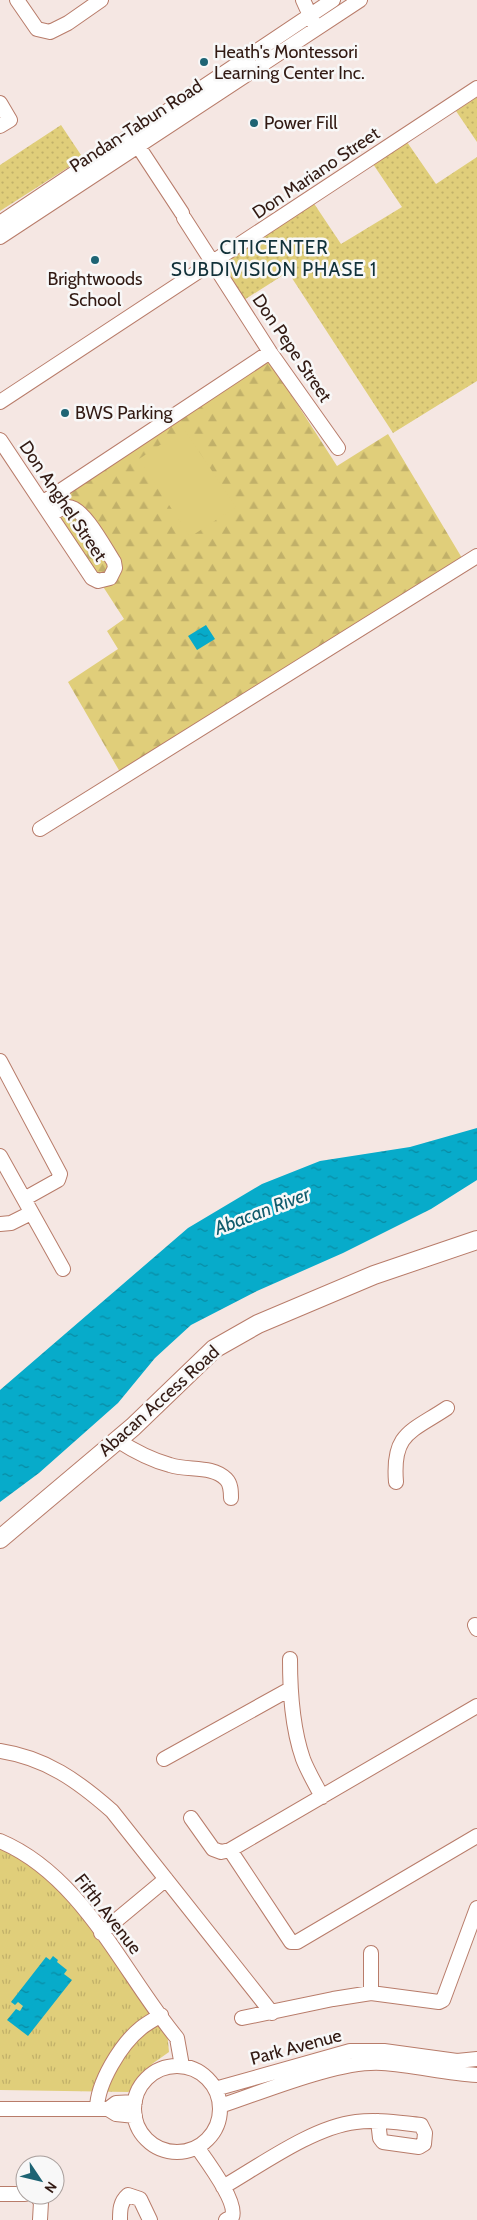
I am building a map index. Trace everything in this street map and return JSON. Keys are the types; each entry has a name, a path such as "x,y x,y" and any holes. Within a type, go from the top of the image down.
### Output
{"street":[{"path":"17,0 37,29 50,32 68,23 101,0"},
{"path":"303,0 316,29"},
{"name":"Pandan-Tabun Road","path":"0,223 333,0"},
{"name":"Pandan-Tabun Road","path":"0,237 360,0"},
{"name":"Don Mariano Street","path":"0,402 213,264 477,88"},
{"path":"0,103 5,123"},
{"name":"Don Pepe Street","path":"138,146 270,352 338,448"},
{"path":"42,503 270,352"},
{"name":"Don Anghel Street","path":"0,440 42,503 50,515 92,578 98,582 110,578 115,568 114,562 84,516 78,510 66,506 50,515"},
{"path":"40,829 477,556"},
{"path":"0,1061 60,1174 58,1180 24,1199"},
{"path":"0,1156 63,1269"},
{"path":"0,1224 11,1223 30,1212"},
{"name":"Abacan Access Road","path":"0,1539 117,1440 214,1349 234,1336 374,1275 477,1240"},
{"path":"396,1482 394,1461 399,1444 409,1433 447,1408"},
{"path":"117,1440 138,1453 171,1466 212,1471 226,1479 230,1486 231,1498"},
{"path":"290,1659 290,1689 295,1730 302,1753 322,1797"},
{"path":"164,1759 290,1689"},
{"path":"191,1818 213,1849 221,1852 230,1850 477,1706"},
{"path":"0,1751 14,1753 53,1768 82,1785 112,1811 272,2012"},
{"path":"230,1850 291,1942 297,1942 477,1836"},
{"name":"Fifth Avenue","path":"0,1842 12,1846 49,1871 101,1933 170,2029 177,2067"},
{"path":"101,1933 166,1880"},
{"path":"242,2018 333,1998 371,1993 439,2002 443,2000 477,1908"},
{"path":"371,1953 371,1993"},
{"path":"103,2109 97,2097 109,2067 140,2028 161,2015"},
{"path":"350,2051 355,2065"},
{"name":"Park Avenue","path":"215,2089 350,2051 384,2051 457,2061 477,2059"},
{"name":"Park Avenue","path":"220,2106 297,2081 355,2065 381,2063 477,2075"},
{"path":"177,2067 194,2070 206,2077 215,2089 220,2106 218,2119 214,2130 207,2140 197,2147 179,2152 160,2149 149,2142 141,2133 135,2109 143,2083 153,2074 177,2067"},
{"path":"293,2067 297,2081"},
{"path":"0,2110 103,2109 116,2114 135,2109"},
{"path":"223,2187 305,2140 331,2128 355,2122 378,2120"},
{"path":"197,2147 223,2187 230,2215"},
{"path":"0,2194 15,2194"},
{"path":"120,2220 122,2200 128,2195 140,2200 150,2220"},
{"path":"40,2220 41,2205"}],"green space":[{"path":"477,97 477,142 456,111"},
{"path":"61,125 83,158 0,211 0,165"},
{"path":"407,142 436,184 477,157 477,381 393,433 288,272 244,300 222,265 223,262 313,202 341,244 402,207 373,164"},
{"path":"269,360 337,466 388,434 462,558 120,772 68,682 118,649 107,631 124,619 49,503"},
{"path":"184,429 236,507 190,537 139,459"},
{"path":"0,1845 54,1879 167,2031 169,2052 152,2064 138,2089 128,2092 0,2090"}],"water":[{"path":"206,625 215,639 197,650 188,636"},
{"name":"Abacan River","path":"477,1128 477,1180 431,1209 343,1253 257,1291 191,1325 155,1358 118,1403 39,1473 0,1502 0,1390 188,1228 262,1184 320,1161 410,1147"},
{"path":"53,1956 67,1970 64,1974 72,1980 28,2036 7,2020 16,2009 20,2011 23,2006 18,2002 15,2005 11,2002 46,1957 50,1960"}],"place":[{"name":"Heath's Montessori Learning Center Inc.","path":"204,62"},
{"name":"Power Fill","path":"254,123"},
{"name":"Brightwoods School","path":"95,260"},
{"name":"BWS Parking","path":"65,413"}],"district":[{"name":"CITICENTER SUBDIVISION PHASE 1","path":"274,258"}]}
